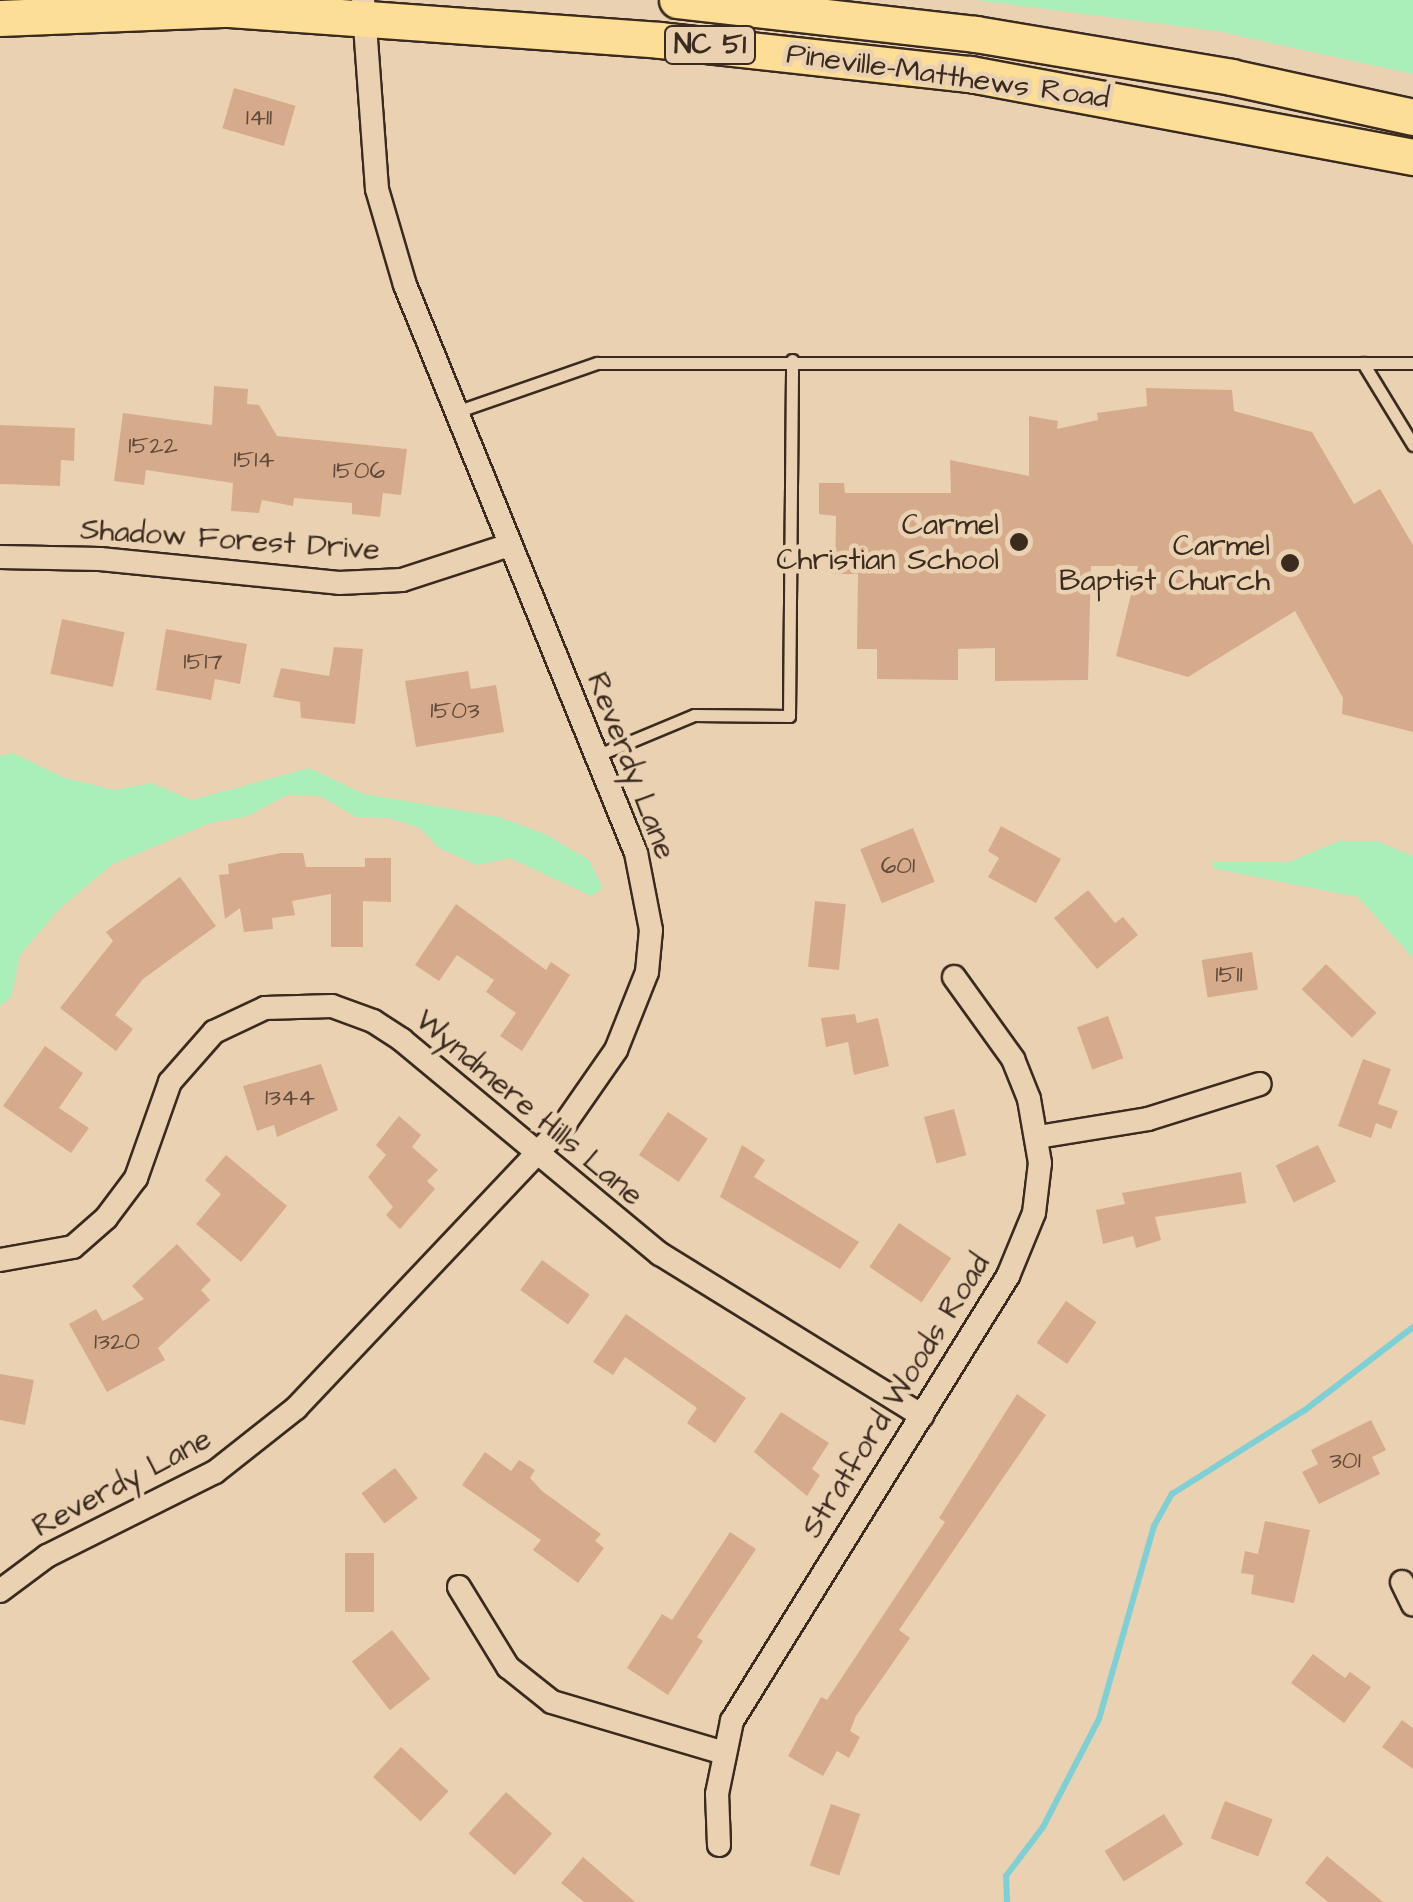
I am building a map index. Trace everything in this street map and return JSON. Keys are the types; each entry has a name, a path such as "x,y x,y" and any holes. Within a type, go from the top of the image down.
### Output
{"main road":[{"name":"Pineville-Matthews Road","path":"677,0 975,34 1231,77 1413,117"},
{"name":"Pineville-Matthews Road","path":"0,18 229,9 363,10 970,74 1413,158"}],"street":[{"name":"Reverdy Lane","path":"0,1591 47,1556 172,1496 263,1438 538,1155 616,1050 647,972 646,896 598,755 405,285 377,188 363,10"},
{"name":"Shadow Forest Drive","path":"0,558 100,559 339,584 402,580 510,545"},
{"name":"Stratford Woods Road","path":"719,1845 721,1752 732,1721 1018,1256 1038,1188 1038,1137 1013,1059 954,977"},
{"name":"Wyndmere Hills Lane","path":"0,1260 73,1247 96,1228 136,1178 159,1105 182,1063 214,1032 265,1008 332,1006 374,1020 660,1254 922,1416"},
{"path":"1038,1137 1148,1119 1260,1084"},
{"path":"1402,1582 1413,1605"},
{"path":"459,1587 508,1667 552,1702 721,1752"}],"lane":[{"path":"598,755 694,715 789,716 792,360"},
{"path":"456,412 598,362 1413,362"},
{"path":"1363,363 1413,445"}],"green space":[{"path":"975,0 1413,0 1413,74 1217,31"},
{"path":"13,753 65,778 115,790 151,783 192,800 309,768 364,794 499,817 545,834 589,860 603,888 591,896 510,858 477,865 439,848 420,828 389,818 356,817 320,796 287,795 248,816 210,823 113,864 59,909 20,955 11,998 0,1006 0,756"},
{"path":"1339,841 1377,841 1413,856 1413,958 1358,897 1216,869 1209,862 1289,862"}],"building":[{"path":"234,88 296,106 284,146 222,128"},
{"path":"214,386 248,389 247,404 259,405 277,436 407,449 401,495 383,493 380,517 352,514 352,503 294,498 293,506 262,500 259,513 231,511 233,483 146,470 144,485 114,481 123,413 212,425"},
{"path":"1146,388 1232,390 1234,411 1312,432 1354,504 1380,489 1413,545 1413,732 1342,714 1343,698 1295,611 1188,677 1116,656 1138,566 1091,566 1088,680 995,681 995,648 958,649 958,680 877,679 877,649 857,649 858,574 835,574 836,516 819,514 819,483 844,483 845,493 951,493 950,460 1029,476 1029,416 1058,421 1057,429 1098,420 1097,413 1147,406"},
{"path":"0,425 75,428 74,461 61,460 60,486 0,484"},
{"path":"62,619 125,632 113,687 50,674"},
{"path":"166,629 247,644 240,684 215,679 211,700 156,690"},
{"path":"334,647 363,649 355,724 301,718 300,702 273,697 281,668 329,676"},
{"path":"468,671 471,689 496,685 504,732 416,747 405,681"},
{"path":"1001,826 1061,859 1036,903 988,877 999,858 988,851"},
{"path":"913,828 935,882 882,903 860,849"},
{"path":"281,853 303,853 306,867 365,867 365,858 391,858 391,902 363,901 363,947 331,947 331,894 292,901 295,915 272,918 273,929 244,932 240,908 225,919 219,875 229,874 228,864"},
{"path":"180,877 216,926 143,979 115,1015 133,1029 116,1051 60,1008 113,941 106,932"},
{"path":"1088,890 1115,923 1123,917 1138,935 1097,969 1054,918"},
{"path":"815,901 846,904 839,970 808,967"},
{"path":"456,904 546,970 551,962 570,975 522,1051 500,1036 516,1013 486,992 494,980 457,955 439,981 415,965"},
{"path":"1252,952 1258,990 1208,998 1202,960"},
{"path":"1326,964 1376,1013 1352,1038 1302,989"},
{"path":"855,1014 857,1023 878,1018 889,1066 854,1075 848,1042 826,1047 821,1018"},
{"path":"1108,1016 1123,1058 1092,1070 1077,1027"},
{"path":"45,1046 83,1073 59,1108 89,1128 71,1153 3,1106"},
{"path":"1363,1059 1391,1069 1378,1104 1398,1111 1391,1129 1376,1123 1371,1138 1338,1126"},
{"path":"321,1064 338,1110 277,1137 274,1125 257,1131 243,1086"},
{"path":"954,1109 966,1155 936,1163 924,1117"},
{"path":"668,1112 708,1139 679,1182 639,1155"},
{"path":"399,1116 421,1135 412,1147 438,1170 427,1181 435,1189 400,1229 386,1215 393,1207 368,1177 386,1155 376,1145"},
{"path":"742,1145 765,1160 754,1177 859,1242 840,1269 720,1197"},
{"path":"1318,1145 1336,1182 1294,1202 1276,1166"},
{"path":"226,1155 287,1206 241,1262 196,1224 221,1194 205,1180"},
{"path":"1241,1172 1246,1203 1155,1217 1161,1240 1136,1248 1133,1236 1103,1244 1096,1210 1125,1204 1122,1193"},
{"path":"899,1223 951,1258 922,1302 869,1267"},
{"path":"177,1244 211,1280 201,1290 210,1300 158,1348 165,1360 107,1392 69,1324 96,1309 103,1321 144,1299 132,1286"},
{"path":"542,1260 590,1295 568,1325 520,1290"},
{"path":"1066,1301 1096,1322 1067,1364 1037,1343"},
{"path":"626,1314 746,1398 715,1443 687,1423 697,1408 625,1357 613,1375 593,1362"},
{"path":"0,1374 34,1380 25,1425 0,1420"},
{"path":"1017,1394 1046,1415 899,1630 910,1638 856,1716 850,1731 860,1737 849,1758 837,1751 823,1776 788,1756 821,1697 827,1700 945,1522 939,1518"},
{"path":"781,1412 829,1443 812,1469 820,1475 807,1496 754,1452"},
{"path":"1371,1420 1386,1450 1372,1457 1380,1474 1319,1504 1302,1472 1318,1464 1311,1450"},
{"path":"485,1452 511,1471 519,1460 535,1470 530,1478 542,1491 601,1534 595,1541 604,1548 578,1583 533,1550 541,1540 462,1485"},
{"path":"395,1468 418,1498 384,1524 361,1493"},
{"path":"1265,1521 1310,1530 1294,1603 1251,1594 1254,1575 1241,1573 1245,1551 1258,1554"},
{"path":"730,1532 756,1549 697,1637 703,1641 668,1695 627,1668 662,1614 672,1620"},
{"path":"345,1553 374,1553 374,1612 345,1612"},
{"path":"392,1630 430,1679 390,1710 352,1661"},
{"path":"1313,1654 1345,1678 1350,1672 1371,1687 1344,1723 1291,1683"},
{"path":"1402,1720 1413,1728 1413,1769 1382,1747"},
{"path":"401,1747 449,1791 421,1821 373,1777"},
{"path":"506,1792 552,1833 515,1875 469,1834"},
{"path":"1225,1801 1273,1819 1258,1857 1211,1838"},
{"path":"831,1804 860,1814 839,1876 810,1865"},
{"path":"1164,1814 1183,1845 1124,1882 1105,1851"},
{"path":"1327,1856 1383,1902 1328,1902 1305,1883"},
{"path":"583,1857 635,1902 584,1902 561,1883"}],"waterway":[{"path":"1007,1902 1006,1876 1043,1827 1099,1719 1154,1526 1172,1494 1305,1410 1413,1327"}],"place":[{"name":"Carmel Christian School","path":"1019,542"},
{"name":"Carmel Baptist Church","path":"1290,563"}]}
